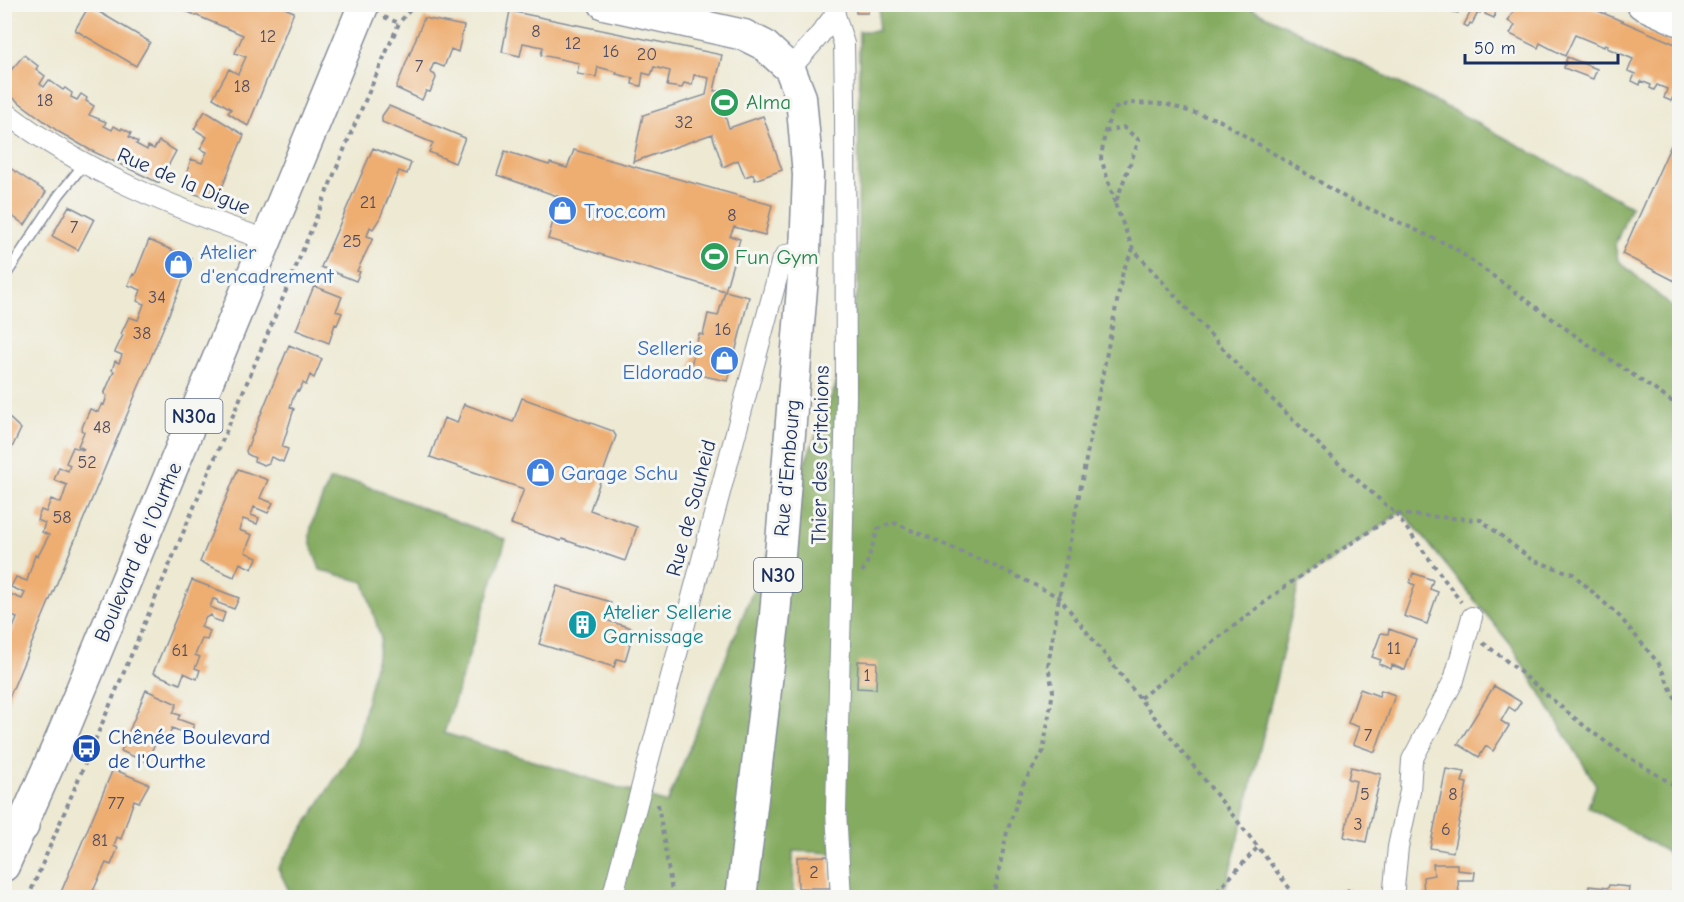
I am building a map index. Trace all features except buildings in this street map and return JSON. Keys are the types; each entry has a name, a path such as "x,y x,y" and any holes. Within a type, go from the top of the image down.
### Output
{"main road":[{"name":"Boulevard de l'Ourthe","path":"4,866 14,830 267,240 364,4"},
{"name":"N30","path":"604,4 744,35 765,45 790,69 801,97 808,175 805,252"},
{"path":"1645,5 1680,21"},
{"name":"Rue d'Embourg","path":"741,897 775,615 805,252"}],"street":[{"path":"790,69 818,37 835,10"},
{"name":"Thier des Critchions","path":"835,10 844,44 845,111 846,397 836,811 841,897"},
{"name":"Rue de la Digue","path":"4,111 25,127 107,176 236,230 267,240"},
{"name":"Rue de Sauheid","path":"612,897 781,263 786,255 805,252"},
{"path":"1393,897 1398,847 1410,790 1412,760 1454,680 1470,625"}],"lane":[{"name":"Rue de la Digue","path":"4,278 59,195 84,164"}],"path":[{"path":"28,897 351,133 399,23 415,4"},
{"path":"1680,407 1576,336 1454,247 1346,198 1219,120 1165,104 1130,103 1113,109 1104,132 1101,158 1115,204 1133,249 1244,372 1336,461 1396,514 1470,625 1556,704 1593,733 1680,789"},
{"path":"1104,132 1124,127 1139,140 1115,204"},
{"path":"993,897 1008,832 1023,784 1043,752 1053,691 1048,666 1059,597 1123,271 1133,249"},
{"path":"1140,698 1290,583 1396,514 1481,520 1532,560 1573,574 1620,617 1659,664 1680,709"},
{"path":"842,583 857,580 866,566 879,529 892,522 1004,570 1059,597 1297,897"},
{"path":"658,803 672,897"},
{"path":"1680,806 1675,849 1680,852"},
{"path":"1211,897 1258,847"}],"green space":[{"path":"880,5 1245,5 1470,119 1631,206 1615,245 1618,260 1679,313 1679,859 1588,807 1596,785 1511,645 1402,511 1299,583 1223,897 851,897 850,854 793,851 794,898 292,897 278,868 357,744 381,639 364,582 320,570 313,550 310,531 329,480 356,482 506,540 444,733 667,803 835,388 858,290 859,31 878,31"}],"place":[{"name":"Alma","path":"725,102"},
{"name":"Troc.com","path":"563,211"},
{"name":"Fun Gym","path":"714,257"},
{"name":"Atelier d'encadrement","path":"179,264"},
{"name":"Sellerie Eldorado","path":"724,360"},
{"name":"Garage Schu","path":"540,473"},
{"name":"Atelier Sellerie Garnissage","path":"582,624"},
{"name":"Chênée Boulevard de l'Ourthe","path":"87,749"}]}
